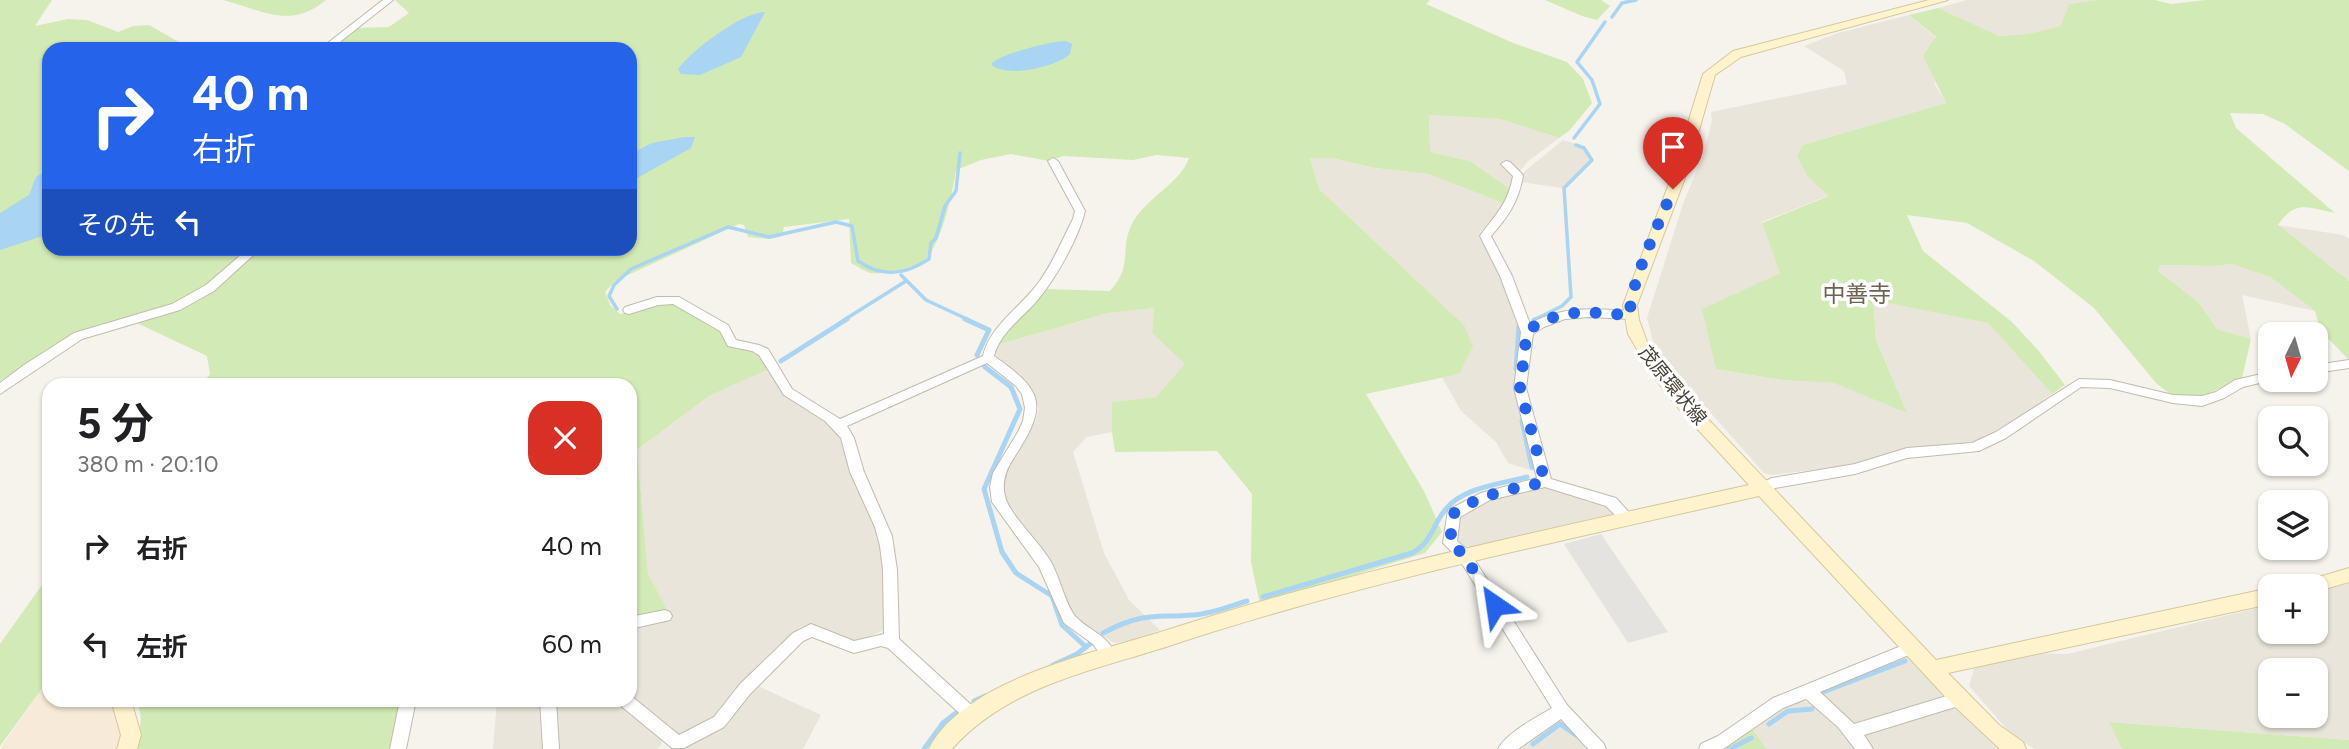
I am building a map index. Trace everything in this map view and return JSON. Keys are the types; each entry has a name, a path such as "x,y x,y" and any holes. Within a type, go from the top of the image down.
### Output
{"main road":[{"path":"1630,315 1630,305 1678,177 1709,74 1737,54 1942,0"},
{"name":"茂原環状線","path":"1630,315 1637,340 1646,357 1685,405 1960,699 1992,731 2016,749"},
{"path":"939,749 950,734 973,716 1045,677 1227,617 1464,555 1764,488"},
{"path":"2328,581 2349,575"},
{"path":"1932,669 2258,599"},
{"path":"123,707 131,735 127,749"}],"street":[{"path":"333,42 389,0"},
{"path":"988,358 989,350 1001,333 1041,290 1078,219 1080,211 1053,161"},
{"path":"1506,164 1518,175 1518,185 1507,214 1485,236 1506,276 1527,331 1520,388 1545,482"},
{"path":"0,390 27,368 78,336 176,307 210,288 247,256"},
{"path":"629,310 657,301 675,300 724,328 733,343 757,348 768,356 779,382 789,393 838,425 851,443 863,491 880,519 888,549 892,642"},
{"path":"1527,331 1551,317 1570,312 1630,315"},
{"path":"838,425 988,358"},
{"path":"988,358 1023,386 1030,396 1029,424 996,478 995,491 999,502 1045,564 1069,618 1098,640 1110,656"},
{"path":"2328,367 2349,364"},
{"path":"1764,488 1772,483 1855,469 1907,453 1974,448 2001,435 2079,383 2110,384 2174,399 2202,401 2220,395 2239,383 2258,379"},
{"path":"1598,749 1562,710 1464,555 1450,543 1453,514 1486,495 1545,482 1611,502 1628,519"},
{"path":"637,622 665,616"},
{"path":"631,707 678,743 719,722 745,689 798,637 811,630 853,648 881,640 892,642 973,716"},
{"path":"1707,749 1724,741 1778,703 1911,648"},
{"path":"1808,691 1852,732 1864,749"},
{"path":"1852,732 1960,699"},
{"path":"398,749 407,707"},
{"path":"549,707 551,749"},
{"path":"1506,749 1562,710"}],"shaded area":[{"path":"1967,0 2097,0 2069,4 2062,26 2028,34 1999,36 1938,8"},
{"path":"1909,15 1936,38 1935,85 1946,103 1803,145 1797,156 1807,176 1830,195 1762,222 1780,273 1703,309 1716,369 1782,380 1835,383 1907,413 1876,338 1872,299 1988,323 2052,394 2006,427 1972,443 1861,464 1771,475 1764,473 1669,366 1654,345 1647,318 1683,204 1703,155 1712,121 1711,112 1847,84 1844,71 1804,46 1838,33"},
{"path":"1429,115 1500,119 1559,138 1527,162 1515,179 1513,191 1470,161 1430,152"},
{"path":"1563,140 1585,147 1592,162 1562,188 1521,182 1524,172"},
{"path":"1310,158 1330,158 1375,168 1429,174 1508,205 1480,239 1504,276 1522,329 1515,388 1536,472 1508,463 1496,442 1461,411 1442,377 1459,374 1464,325 1319,189"},
{"path":"2277,225 2343,235 2349,239 2349,281"},
{"path":"2232,264 2270,277 2315,311 2242,295 2251,339 2217,329 2199,303 2157,271 2160,265"},
{"path":"1154,308 1152,333 1186,363 1156,397 1113,402 1112,432 1087,437 1073,452 1104,553 1129,600 1160,630 1133,640 1114,643 1073,617 1001,497 1005,472 1036,419 1039,409 1025,381 995,354 997,345 1108,313"},
{"path":"769,369 775,382 812,413 835,426 845,437 876,519 886,555 885,630 855,642 812,625 800,627 741,685 715,720 681,737 637,703 637,625 668,612 648,573 637,450 709,396"},
{"path":"1547,485 1608,501 1613,509 1613,517 1462,548 1453,530 1458,515 1487,498"},
{"path":"1601,534 1668,632 1628,643 1564,544"},
{"path":"2349,583 2349,740 2110,722 2122,749 2035,749 2012,735 1969,686 1975,665 2025,653 2067,654 2258,608 2258,644 2328,644 2328,589"},
{"path":"1904,655 1910,657 1946,699 1856,724 1827,703 1820,688"},
{"path":"756,685 821,715 803,749 679,749 723,725"},
{"path":"42,689 42,707 118,707 122,726 117,749 0,749"},
{"path":"1796,699 1822,706 1858,749 1767,749 1753,730"},
{"path":"1956,706 1999,749 1870,749 1862,733"},
{"path":"496,707 542,707 546,749 493,749"},
{"path":"621,707 662,739 661,745 657,749 559,749 553,708"},
{"path":"1562,716 1593,749 1520,749"}],"green space":[{"path":"0,0 52,0 35,26 68,19 87,20 118,32 133,26 149,25 179,42 42,42 42,256 637,256 637,42 338,42 355,28 389,27 409,13 395,0 1430,0 1426,4 1513,43 1567,62 1583,79 1592,103 1569,131 1559,138 1500,119 1429,115 1430,152 1470,161 1513,191 1508,205 1429,174 1375,168 1331,158 1310,158 1319,189 1464,325 1473,346 1459,374 1366,394 1424,491 1442,532 1425,553 1260,604 1251,562 1252,494 1217,451 1115,452 1112,402 1156,397 1185,364 1152,333 1154,308 1108,313 997,345 1045,289 1110,291 1122,273 1126,241 1132,224 1145,206 1178,176 1189,158 1157,155 1133,160 1063,156 1049,161 1011,154 981,160 956,170 941,232 929,254 923,261 912,266 889,272 868,272 851,263 849,219 784,227 782,236 770,239 748,237 744,225 739,224 615,281 605,292 610,305 620,314 674,302 719,329 726,342 759,351 769,369 709,396 637,450 637,378 206,378 210,375 207,356 137,323 78,331 0,381"},
{"path":"223,0 326,0 313,9 288,16"},
{"path":"1545,0 1601,0 1610,6 1597,20"},
{"path":"2097,0 2155,0 2171,4 2206,0 2349,0 2349,171 2285,124 2263,114 2230,113 2236,128 2335,213 2296,208 2278,225 2349,281 2349,360 2328,338 2328,322 2318,322 2315,311 2270,277 2232,264 2160,265 2158,271 2199,303 2217,329 2251,339 2242,378 2199,398 2174,397 2156,383 2094,308 2034,261 1967,223 1907,215 1923,251 2012,322 2065,385 2052,394 1988,323 1873,300 1876,339 1907,413 1834,383 1782,380 1716,369 1702,309 1780,273 1762,223 1829,196 1807,176 1797,156 1803,145 1946,103 1923,56 1936,37 1909,15 1938,8 1999,36 2028,34 2061,26 2069,4"},
{"path":"637,450 648,573 668,612 637,618"},
{"path":"42,585 42,689 0,746 0,644"},
{"path":"139,707 402,707 393,749 136,749 141,720"},
{"path":"2109,722 2349,740 2349,749 2122,749"},
{"path":"1753,730 1767,749 1717,749"}],"water":[{"path":"765,12 741,57 700,75 681,74 678,69 705,43 731,25"},
{"path":"1066,41 1072,44 1070,54 1043,67 1007,71 991,64 1004,56 1026,49"},
{"path":"695,137 691,148 637,178 637,150 652,143"},
{"path":"42,173 42,236 0,250 0,213 29,195 36,177"}],"waterway":[{"path":"1612,17 1622,3 1636,0"},
{"path":"1574,138 1600,104 1592,80 1577,62 1605,22"},
{"path":"1537,319 1534,320 1562,306 1571,297 1564,188 1592,160 1584,148 1576,145"},
{"path":"617,309 609,296 614,285 631,269 728,227 769,237 836,222 852,226 858,261 867,266 894,272 920,264 929,259 931,243 936,238 945,206 956,191 960,153"},
{"path":"901,275 926,300 969,320"},
{"path":"844,320 906,281"},
{"path":"781,361 847,319"},
{"path":"965,319 989,330 977,355"},
{"path":"1516,369 1519,326"},
{"path":"985,367 1011,387 1020,409 984,489 1002,552 1016,573 1052,596 1062,625 1086,647"},
{"path":"1522,421 1532,467"},
{"path":"1263,597 1412,553 1428,539 1445,510 1462,496 1527,477"},
{"path":"1103,633 1138,619 1200,614 1247,601"},
{"path":"1086,647 1091,643"},
{"path":"1053,665 1086,647"},
{"path":"1823,692 1905,661"},
{"path":"974,701 985,696"},
{"path":"1769,724 1788,711 1812,709"},
{"path":"924,749 943,723 956,713"},
{"path":"1533,744 1560,724 1576,735"},
{"path":"1730,749 1751,738"}],"district":[{"name":"中善寺","path":"1857,294"}],"route":[{"path":"1495,605 1464,555 1450,543 1450,531 1453,514 1465,504 1486,495 1545,482 1520,388 1527,331 1551,317 1570,312 1630,315 1630,305 1638,280 1673,189"}]}
